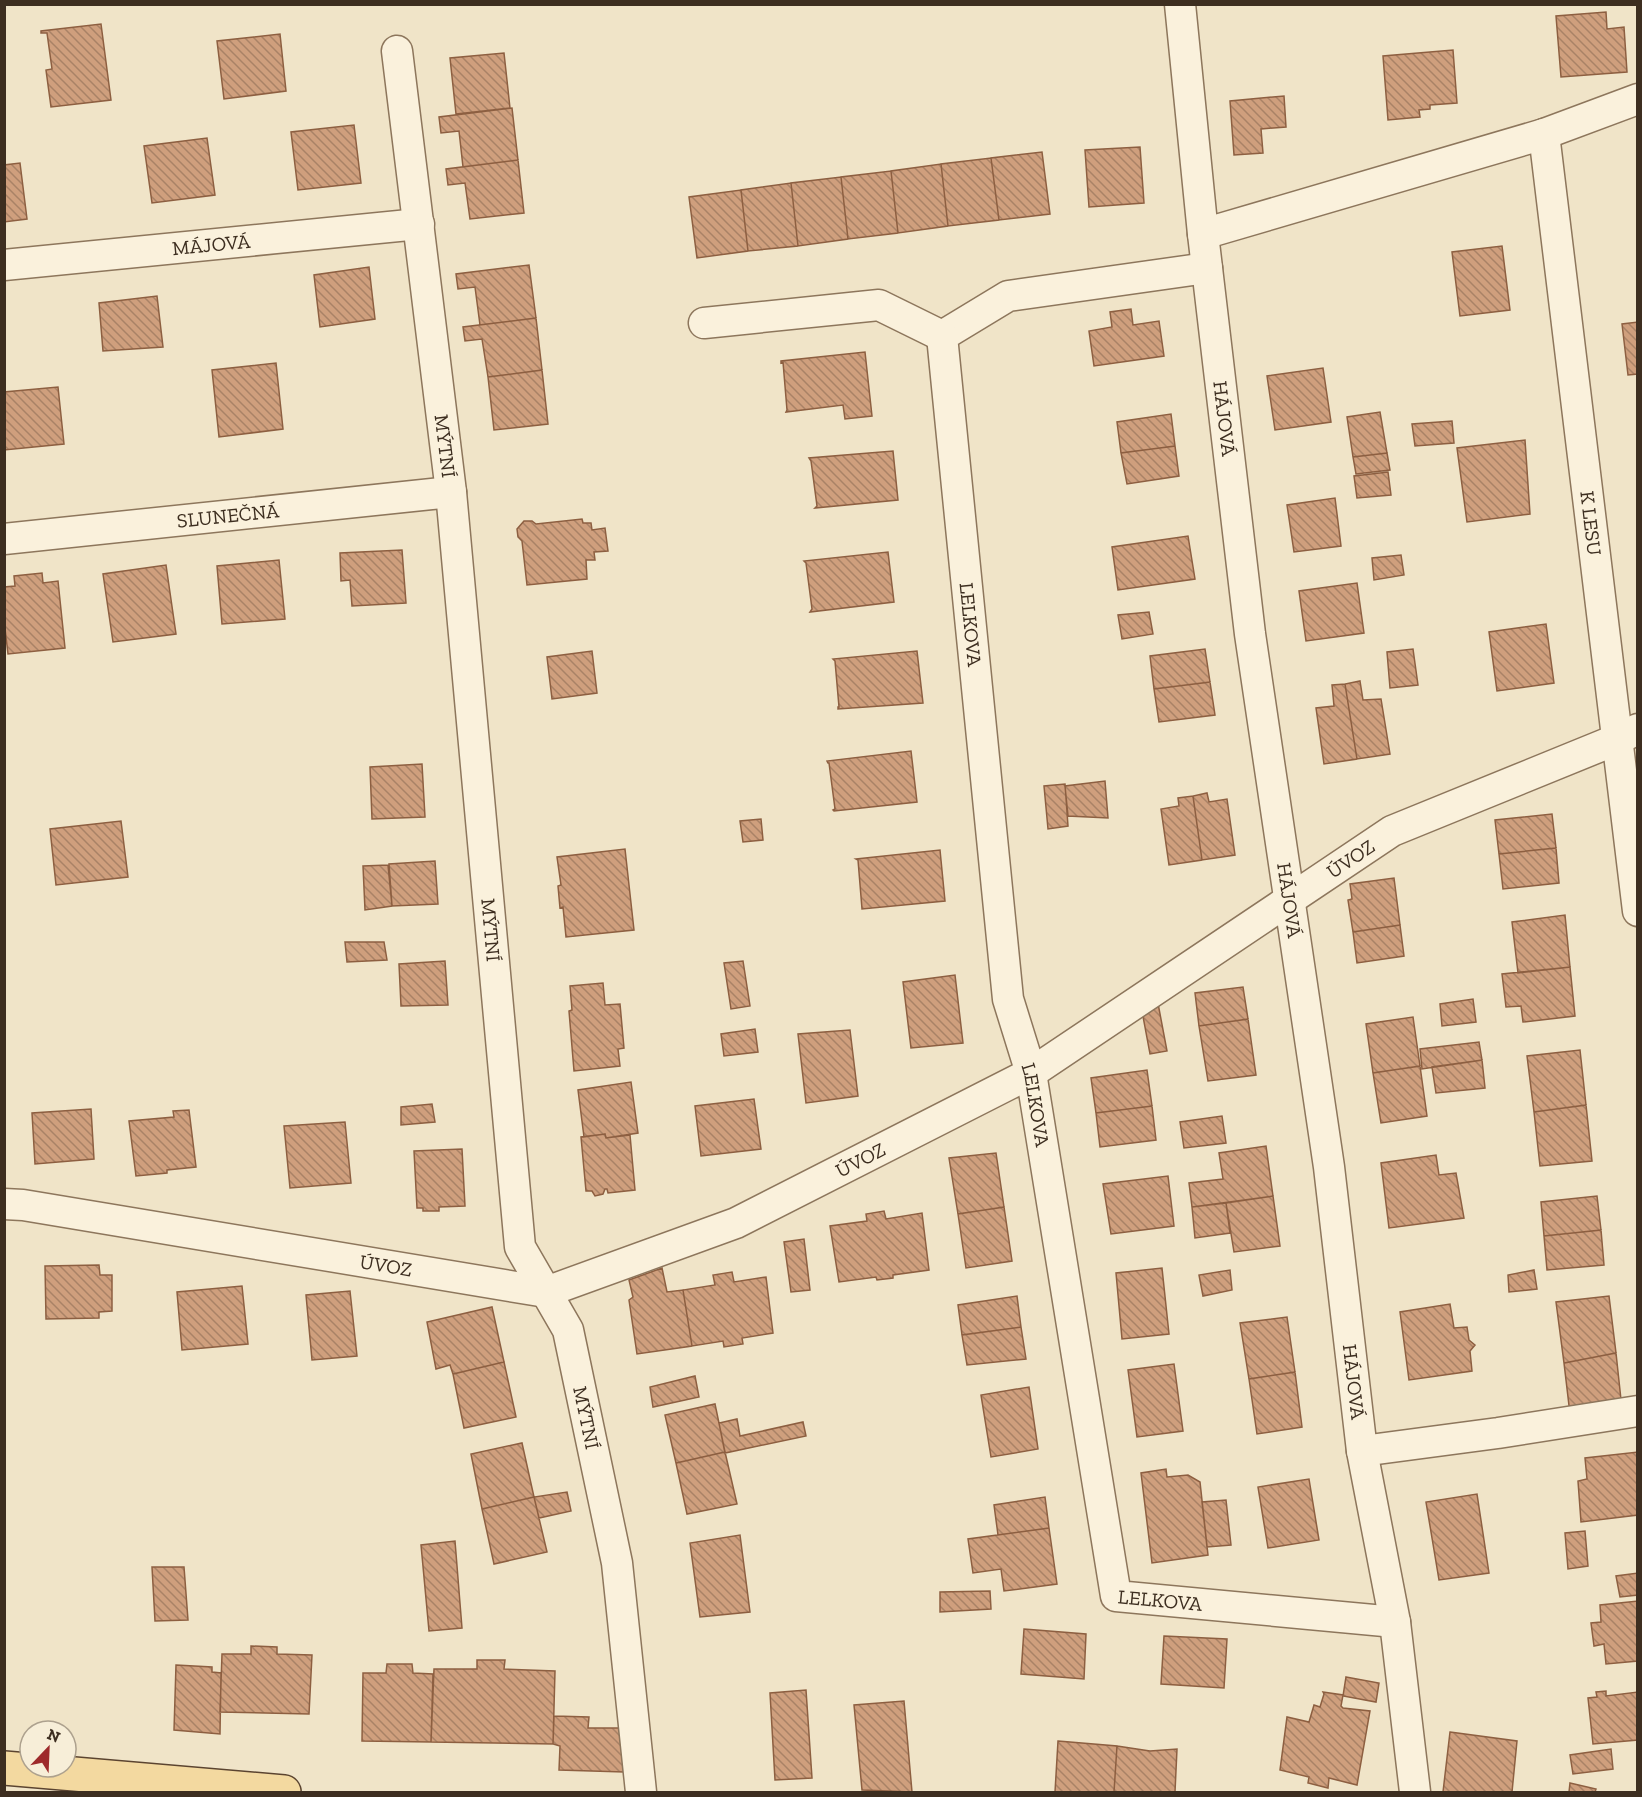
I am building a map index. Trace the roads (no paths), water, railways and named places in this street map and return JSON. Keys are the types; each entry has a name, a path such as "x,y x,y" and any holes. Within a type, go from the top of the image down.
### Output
{"main road":[{"path":"4,1768 285,1792"}],"street":[{"name":"HÁJOVÁ","path":"1180,4 1203,234 1251,634 1329,1167 1362,1451 1395,1622 1415,1792"},
{"name":"MÝTNÍ","path":"398,51 451,492 520,1248 568,1330 617,1563 641,1792"},
{"path":"1203,234 1545,134 1638,99"},
{"name":"K LESU","path":"1545,134 1628,734 1638,911"},
{"name":"MÁJOVÁ","path":"4,265 419,224"},
{"path":"704,323 879,305 942,336 1008,296 1207,268"},
{"name":"LELKOVA","path":"942,336 1008,999 1031,1073 1116,1596 1395,1622"},
{"name":"SLUNEČNÁ","path":"4,539 451,492"},
{"name":"ÚVOZ","path":"4,1203 546,1292 736,1223 1031,1073 1392,831 1628,734"},
{"path":"1362,1451 1638,1411"}]}
